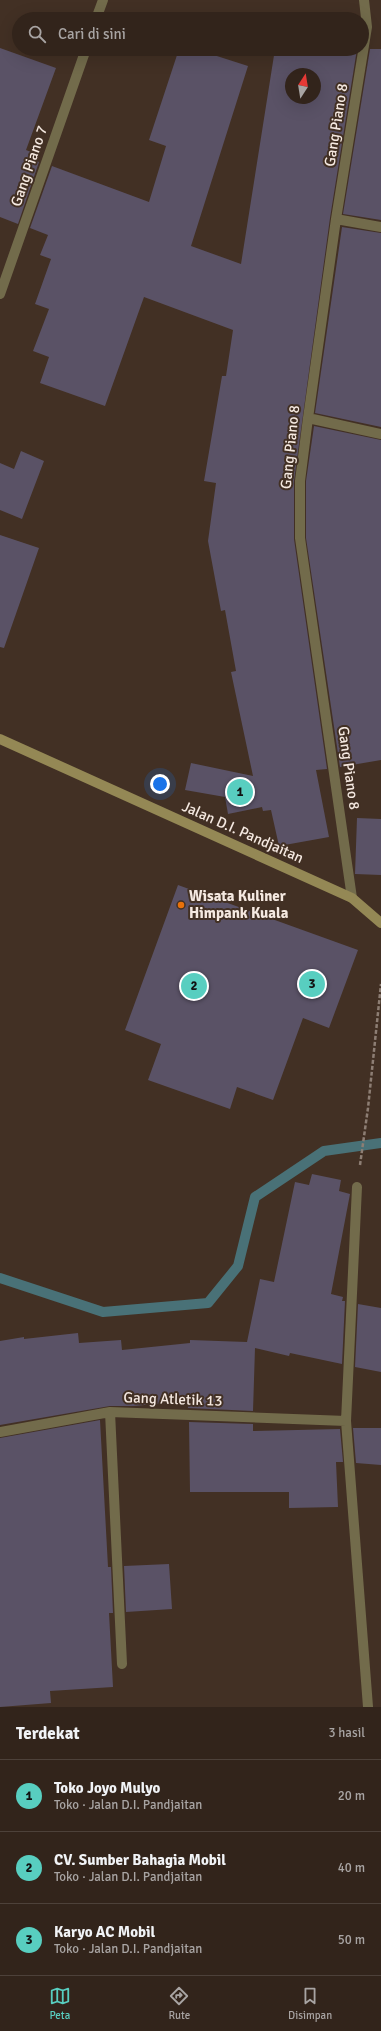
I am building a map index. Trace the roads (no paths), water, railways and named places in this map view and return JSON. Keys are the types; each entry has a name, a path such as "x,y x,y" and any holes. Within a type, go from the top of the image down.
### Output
{"main road":[{"name":"Jalan D.I. Pandjaitan","path":"0,738 352,898 381,923"}],"street":[{"path":"99,12 103,0"},
{"name":"Gang Piano 8","path":"364,0 365,12"},
{"name":"Gang Piano 7","path":"0,294 84,56"},
{"name":"Gang Piano 8","path":"352,898 300,538 300,481 336,219 362,56"},
{"path":"336,219 381,227"},
{"path":"308,418 381,434"},
{"path":"357,1187 346,1420 368,1707"},
{"path":"110,1412 122,1664"},
{"name":"Gang Atletik 13","path":"0,1432 110,1412 346,1420"}],"waterway":[{"path":"0,1278 103,1312 208,1303 238,1266 255,1197 324,1151 381,1143"}],"place":[{"name":"Toko Joyo Mulyo","path":"240,792"},
{"name":"Wisata Kuliner Himpank Kuala","path":"181,905"},
{"name":"Karyo AC Mobil","path":"312,984"},
{"name":"CV. Sumber Bahagia Mobil","path":"194,986"}]}
